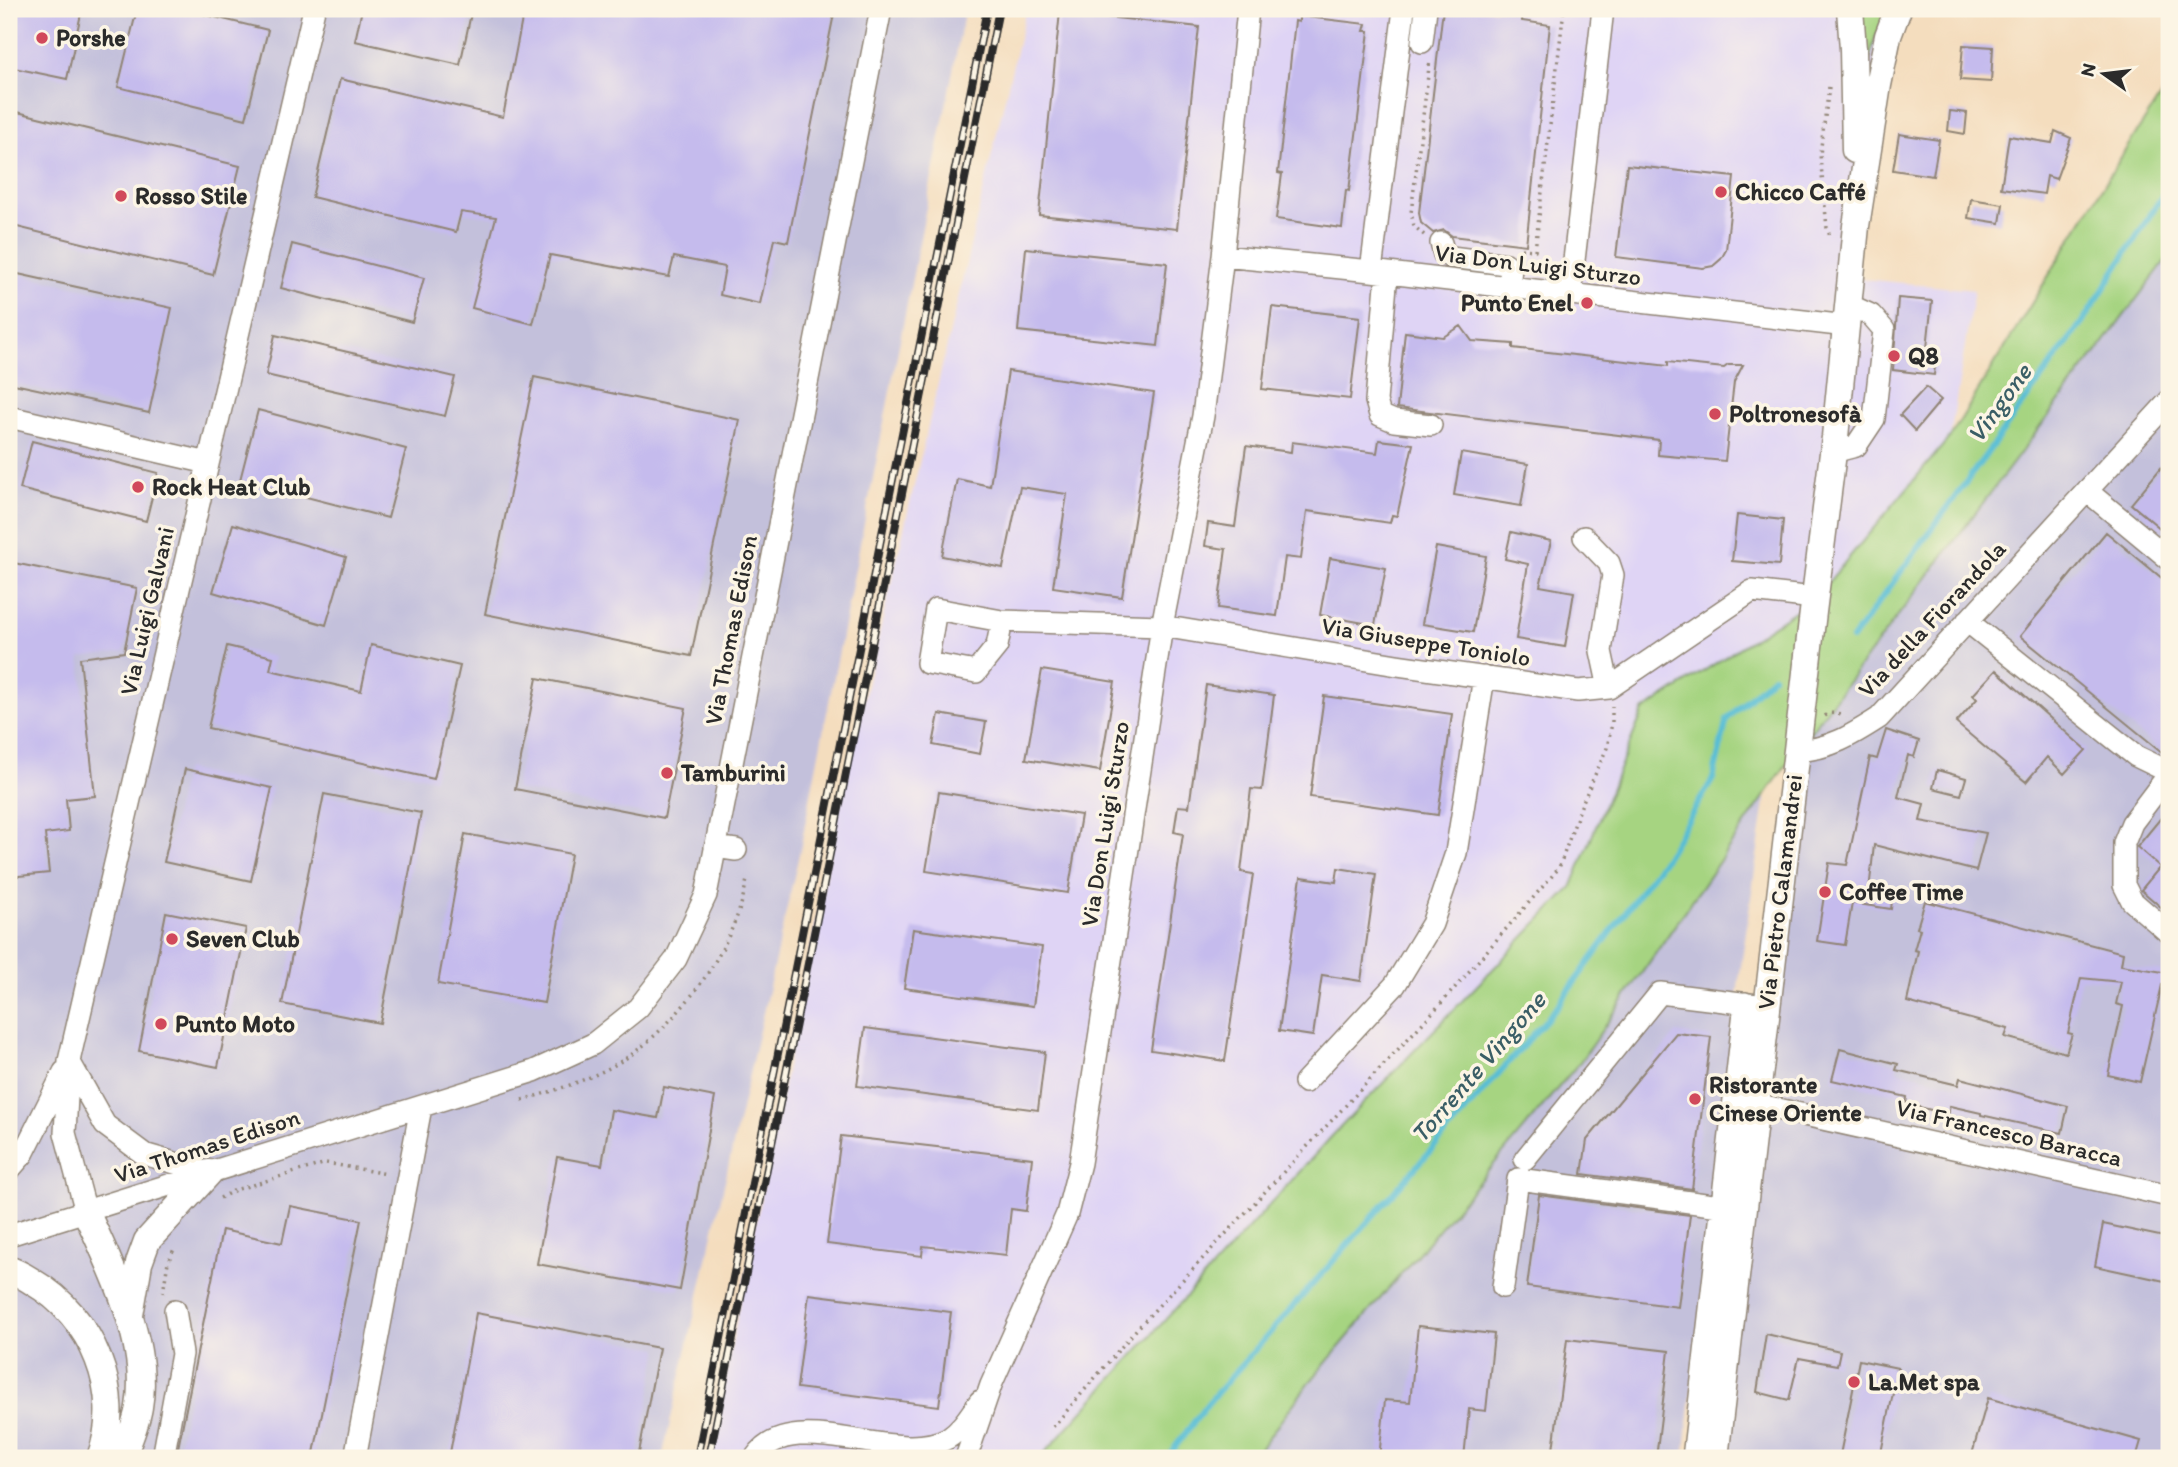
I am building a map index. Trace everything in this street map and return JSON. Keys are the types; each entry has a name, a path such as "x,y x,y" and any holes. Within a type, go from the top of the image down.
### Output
{"main road":[{"path":"1850,9 1856,226"},
{"path":"1856,226 1878,85 1888,36 1898,9"},
{"name":"Via Pietro Calamandrei","path":"1715,1458 1733,1208 1755,1104 1756,1004 1798,740 1833,452 1856,226"},
{"path":"130,1315 139,1263 147,1241 209,1173"},
{"path":"90,1220 130,1315 142,1378 139,1408 109,1453"},
{"path":"90,1220 118,1336 121,1368 109,1453"},
{"path":"9,1270 47,1290 76,1317 98,1355 107,1392 109,1453"}],"street":[{"name":"Via Luigi Galvani","path":"90,1220 65,1133 69,1060 314,9"},
{"name":"Via Thomas Edison","path":"9,1235 90,1220 209,1173 534,1071 593,1044 638,1008 676,959 726,848 826,331 881,9"},
{"name":"Via Don Luigi Sturzo","path":"966,1458 991,1385 1067,1214 1080,1163 1162,626 1203,416 1223,256 1248,9"},
{"path":"1404,9 1379,272 1383,317 1376,401 1380,415 1394,421 1431,425"},
{"path":"1426,9 1427,46"},
{"path":"1570,295 1603,9"},
{"path":"1438,241 1444,254 1451,257 1506,264 1511,268 1509,288"},
{"name":"Via Don Luigi Sturzo","path":"1223,256 1570,295 1848,316"},
{"path":"1833,452 1856,446 1874,419 1882,358 1884,330 1871,315 1848,316"},
{"name":"Via della Fiorandola","path":"1798,740 1818,750 1879,718 2169,401"},
{"path":"9,417 208,463"},
{"path":"2087,491 2169,559"},
{"path":"1584,537 1609,563 1613,575 1601,651 1609,688 1752,591 1814,605"},
{"name":"Via Giuseppe Toniolo","path":"1002,621 1162,626 1397,665 1578,691 1609,688"},
{"path":"1967,621 2136,756 2169,773 2132,823 2124,843 2124,885 2132,901 2169,933"},
{"path":"1305,1082 1395,985 1432,924 1456,853 1484,677"},
{"path":"1525,1158 1660,993 1756,1004 1733,1208 1693,1458"},
{"name":"Via Luigi Galvani","path":"9,1170 23,1154 69,1060"},
{"path":"69,1060 105,1125 144,1154 209,1173"},
{"name":"Via Francesco Baracca","path":"1755,1104 2169,1196"},
{"path":"355,1458 421,1107"},
{"path":"1503,1287 1518,1179 1733,1208"},
{"path":"163,1458 182,1354 169,1306"},
{"name":"Via Don Luigi Sturzo","path":"755,1458 759,1452 783,1437 810,1434 898,1447 945,1440 961,1428 991,1385"}],"path":[{"path":"1509,248 1535,250 1564,9"},
{"path":"1427,46 1411,213 1415,226 1424,235 1438,241"},
{"path":"1829,85 1820,154 1827,228 1835,244"},
{"path":"1052,1427 1135,1331 1446,998 1559,869 1581,806 1607,748 1612,723 1609,688"},
{"path":"217,1200 235,1190 326,1163 407,1178"},
{"path":"169,1306 163,1284 168,1262 177,1242"},
{"path":"9,1453 30,1458"}],"shaded area":[{"path":"9,9 965,9 800,850 662,1458 9,1458"},
{"path":"1026,9 1885,9 1852,278 1974,290 1950,437 1814,598 1643,711 1571,888 1332,1136 1040,1458 709,1458 841,797"},
{"path":"2169,256 2169,1458 1715,1458 1796,751"},
{"path":"1766,795 1735,1007 1684,1458 1253,1458 1309,1383 1580,1062"}],"green space":[{"path":"1860,9 1888,9 1875,39 1864,80"},
{"path":"2169,83 2169,256 1796,751 1580,1062 1309,1383 1253,1458 1040,1458 1332,1136 1571,888 1643,711 1815,598 1950,437"}],"building":[{"name":"Porshe","path":"9,9 82,9 67,79 9,67"},
{"path":"137,9 182,9 268,30 246,119 118,87"},
{"path":"362,9 472,9 460,65 355,41"},
{"path":"524,9 835,9 788,242 774,239 760,304 720,295 725,267 674,257 669,277 550,255 533,324 472,308 496,217 461,212 456,232 312,197 340,79 503,117"},
{"path":"1443,9 1523,9 1522,21 1550,25 1526,245 1452,236 1444,230 1433,233 1421,223 1419,213"},
{"path":"1060,12 1199,27 1177,229 1039,215"},
{"path":"1299,16 1366,24 1364,31 1369,31 1342,228 1276,219 1282,174 1278,173 1295,21 1299,22"},
{"path":"1963,45 1993,47 1991,82 1960,80"},
{"name":"Rosso Stile","path":"9,110 240,166 213,275 9,225"},
{"path":"1950,111 1967,113 1965,134 1948,131"},
{"path":"2055,131 2071,138 2056,179 2047,176 2044,194 2001,188 2009,136 2052,143"},
{"path":"1899,134 1939,140 1933,176 1893,170"},
{"path":"1627,165 1734,177 1726,250 1721,259 1713,266 1703,268 1616,257"},
{"path":"1971,199 2003,204 2000,223 1968,218"},
{"path":"292,244 424,278 412,322 281,288"},
{"path":"1026,248 1167,263 1158,346 1018,331"},
{"path":"9,272 172,308 149,413 9,383"},
{"path":"1898,298 1932,301 1927,348 1937,349 1934,375 1893,370"},
{"path":"1272,307 1360,317 1350,399 1262,389"},
{"path":"1461,326 1472,341 1513,344 1513,348 1668,366 1668,362 1724,368 1728,365 1743,365 1734,382 1725,461 1658,455 1659,440 1397,408 1405,332 1443,337"},
{"path":"275,335 455,377 445,416 266,375"},
{"path":"1008,371 1154,393 1122,597 1053,587 1067,494 1020,487 1003,568 942,556 957,479 990,486"},
{"path":"534,377 740,420 691,656 485,614"},
{"path":"1926,387 1941,400 1915,431 1900,415"},
{"path":"258,410 406,449 388,518 240,480"},
{"path":"1379,440 1413,444 1397,516 1392,515 1390,523 1307,511 1301,559 1285,557 1277,616 1218,608 1226,549 1205,546 1208,523 1235,527 1246,446 1291,452 1292,442 1377,453"},
{"path":"32,441 158,473 146,521 20,489"},
{"path":"1461,453 1528,464 1521,506 1454,495"},
{"path":"2169,458 2169,519 2161,529 2131,504"},
{"path":"1737,515 1783,520 1779,565 1732,561"},
{"path":"233,524 346,557 326,625 213,592"},
{"path":"1511,532 1551,541 1540,586 1574,592 1565,647 1516,639 1528,564 1505,559"},
{"path":"2106,532 2169,584 2169,758 2020,636"},
{"path":"1436,547 1486,556 1473,632 1422,624"},
{"path":"1330,558 1386,568 1375,625 1320,615"},
{"path":"9,562 137,588 124,652 80,658 95,796 66,799 69,831 45,834 49,873 9,877"},
{"path":"371,645 460,666 434,779 208,728 227,646 273,657 270,670 361,691"},
{"path":"1042,670 1115,682 1100,771 1026,759"},
{"path":"1996,670 2086,750 2064,774 2047,757 2026,782 1956,723 1977,699 1973,695"},
{"path":"537,678 686,708 664,818 515,789"},
{"path":"1206,685 1274,695 1262,790 1251,789 1241,872 1253,874 1225,1061 1151,1050 1183,834 1174,832 1178,806 1189,807"},
{"path":"1324,696 1452,714 1438,815 1310,797"},
{"path":"939,714 986,722 980,754 933,745"},
{"path":"1886,730 1919,741 1914,757 1908,755 1898,797 1924,804 1920,821 1986,833 1976,871 1874,845 1869,891 1893,893 1891,909 1852,903 1845,945 1817,941 1829,863 1847,865 1870,757 1877,759"},
{"path":"185,769 272,788 251,881 164,862"},
{"path":"1937,770 1966,778 1961,795 1933,788"},
{"path":"939,792 1081,815 1068,893 926,871"},
{"path":"324,794 421,813 380,1023 282,1004"},
{"path":"2169,808 2169,914 2141,890 2160,867 2137,847"},
{"path":"465,834 571,854 544,1003 438,984"},
{"path":"1338,868 1376,874 1361,981 1322,975 1313,1036 1279,1031 1301,877 1336,882"},
{"path":"1925,901 2123,953 2121,965 2169,973 2167,986 2162,985 2140,1082 2108,1075 2123,1006 2116,1004 2121,982 2081,978 2068,1033 2072,1034 2066,1053 2005,1037 2008,1029 1907,1002 1918,951 1914,950 1920,929 1917,928"},
{"path":"166,912 246,928 218,1067 139,1051"},
{"path":"913,929 1042,947 1033,1006 904,988"},
{"path":"865,1028 1045,1052 1038,1110 857,1086"},
{"path":"1676,1033 1711,1037 1692,1189 1582,1174 1587,1140"},
{"path":"1840,1049 1898,1064 1896,1070 1958,1085 1960,1078 2068,1106 2062,1133 1950,1106 1948,1114 1906,1104 1907,1097 1832,1080"},
{"path":"664,1087 715,1097 680,1290 537,1264 557,1157 602,1165 611,1110 658,1118"},
{"path":"841,1136 1032,1158 1026,1211 1011,1209 1006,1255 923,1246 922,1256 827,1244"},
{"path":"1539,1195 1690,1215 1678,1307 1527,1287"},
{"path":"290,1206 361,1220 313,1458 176,1458 222,1230 282,1243"},
{"path":"2103,1224 2169,1238 2169,1282 2095,1266"},
{"path":"809,1294 951,1312 939,1406 797,1388"},
{"path":"476,1313 659,1348 638,1458 449,1458"},
{"path":"1418,1326 1494,1334 1486,1411 1469,1409 1464,1458 1379,1458 1385,1400 1410,1402"},
{"path":"1766,1334 1840,1351 1837,1365 1799,1358 1789,1400 1757,1392"},
{"path":"1567,1339 1669,1351 1656,1458 1552,1458"},
{"path":"1859,1360 1898,1368 1880,1458 1840,1455"},
{"path":"1988,1398 2141,1441 2136,1458 1971,1458"}],"waterway":[{"name":"Vingone","path":"1852,639 2086,317 2169,185"},
{"name":"Torrente Vingone","path":"1167,1458 1208,1403 1553,1012 1667,855 1713,779 1727,719 1773,676"}],"railway":[{"path":"697,1458 987,9"},
{"path":"709,1458 999,9"}],"place":[{"name":"Porshe","path":"42,38"},
{"name":"Chicco Caffé","path":"1721,192"},
{"name":"Rosso Stile","path":"121,196"},
{"name":"Punto Enel","path":"1587,303"},
{"name":"Q8","path":"1894,356"},
{"name":"Poltronesofà","path":"1715,414"},
{"name":"Rock Heat Club","path":"138,487"},
{"name":"Tamburini","path":"667,773"},
{"name":"Coffee Time","path":"1825,892"},
{"name":"Seven Club","path":"172,939"},
{"name":"Punto Moto","path":"161,1024"},
{"name":"Ristorante Cinese Oriente","path":"1695,1099"},
{"name":"La.Met spa","path":"1854,1382"}]}
